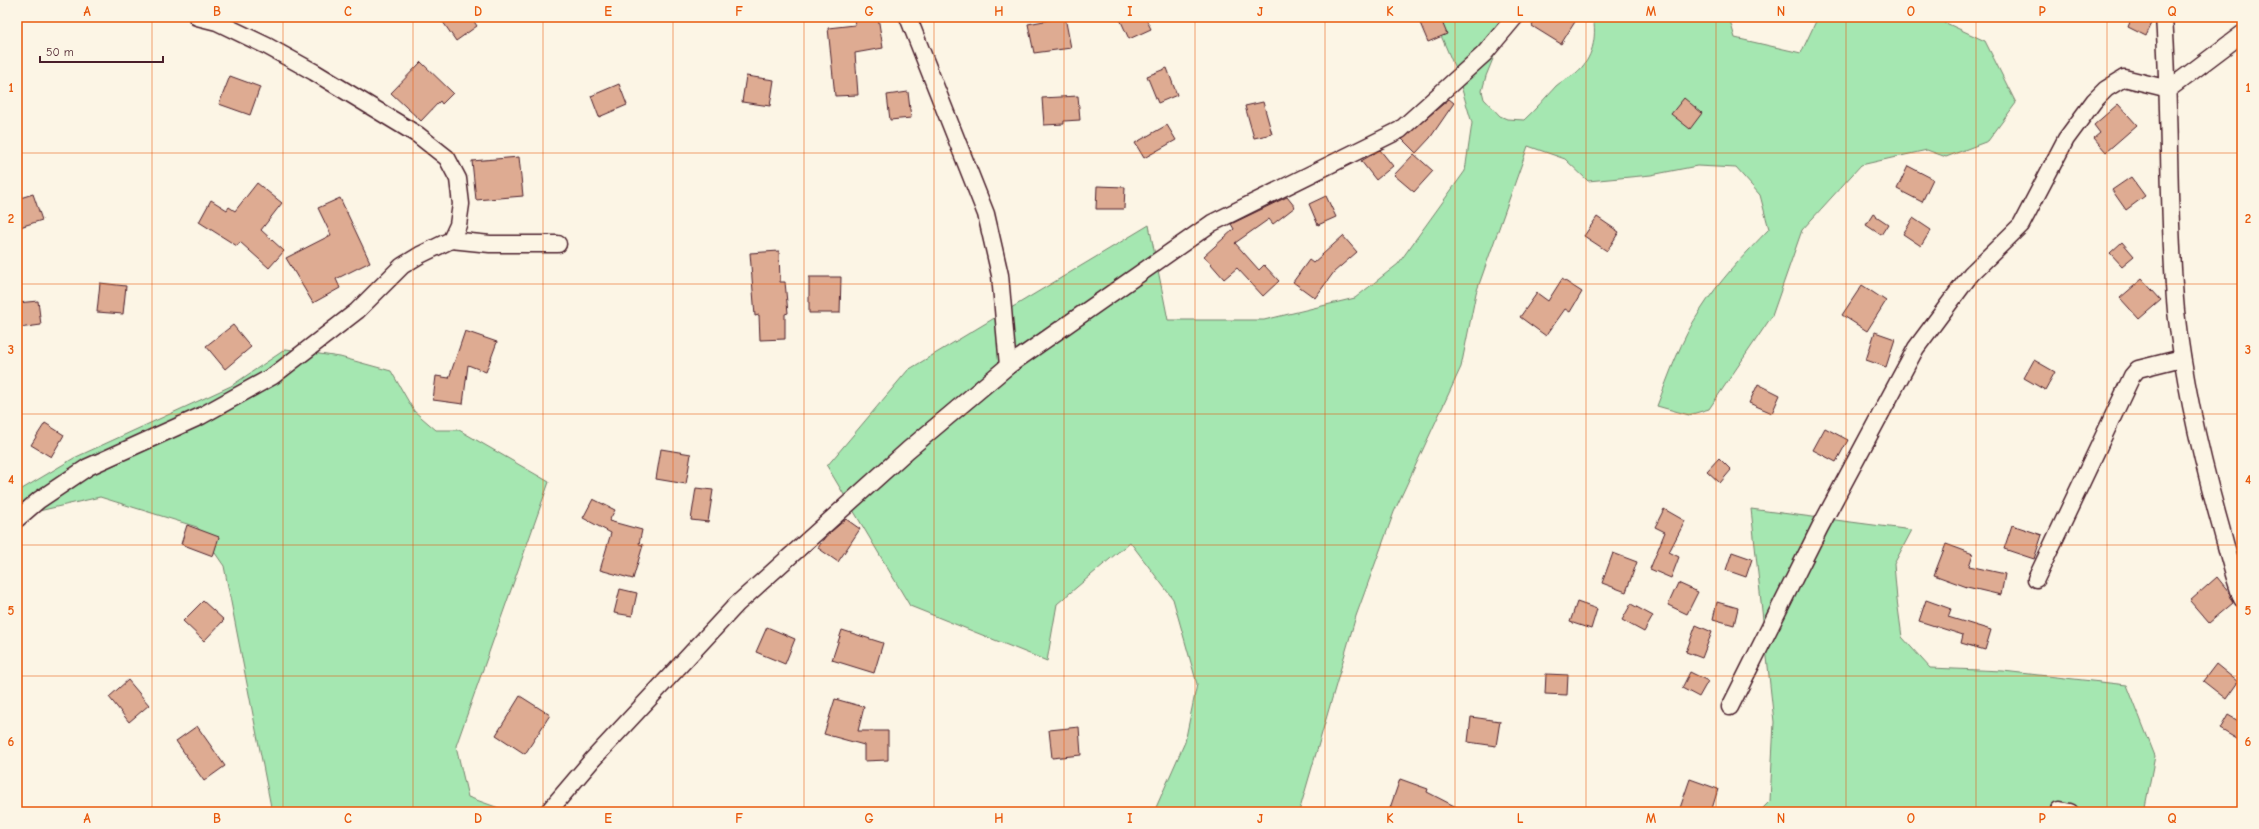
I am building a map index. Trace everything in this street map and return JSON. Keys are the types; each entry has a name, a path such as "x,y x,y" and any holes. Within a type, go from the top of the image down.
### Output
{"street":[{"path":"197,17 224,25 267,46 314,72 418,135 447,158 458,179 461,204 458,225 451,240"},
{"path":"908,17 986,214 1000,275 1008,366"},
{"path":"548,812 593,759 737,604 908,450 1008,366 1212,223 1386,139 1400,130 1484,54 1515,17"},
{"path":"2164,17 2169,89 2172,233 2176,309 2182,358 2196,436 2242,599"},
{"path":"2169,89 2242,34"},
{"path":"1730,707 1820,527 1923,337 1971,274 2021,226 2066,139 2106,89 2124,78 2169,89"},
{"path":"17,519 40,500 88,468 201,416 273,376 357,311 402,266 420,254 451,240 490,244 558,244"},
{"path":"2036,579 2132,376 2138,369 2182,358"}],"green space":[{"path":"1433,17 1510,17 1486,76 1482,91 1484,99 1500,116 1507,119 1524,120 1556,86 1574,75 1582,67 1590,54 1594,40 1593,17 1729,17 1735,38 1801,53 1818,17 1933,17 1985,41 2016,103 1988,141 1946,157 1927,150 1861,165 1802,230 1772,316 1709,409 1689,415 1657,406 1681,346 1693,322 1707,300 1741,258 1769,229 1760,195 1736,168 1697,166 1651,175 1588,181 1565,159 1528,146 1476,293 1461,367 1394,512 1356,616 1299,812 1154,812 1185,742 1197,684 1173,599 1130,542 1057,604 1047,661 910,606 827,466 908,370 1149,225 1168,320 1264,320 1355,298 1398,264 1465,171 1472,123 1457,73"},
{"path":"286,349 340,357 391,371 414,411 436,430 459,430 549,482 456,746 468,797 510,812 272,812 224,566 197,527 100,497 17,516 17,492 74,458 231,386"},
{"path":"1751,509 1912,530 1894,564 1897,600 1902,637 1930,668 2003,671 2127,685 2155,756 2144,812 1759,812 1770,801 1774,722"}],"building":[{"path":"451,17 471,17 477,26 456,41 443,22"},
{"path":"878,17 883,48 855,53 858,95 835,96 828,28 855,25 854,19"},
{"path":"1065,17 1071,48 1034,53 1028,24"},
{"path":"1119,17 1145,17 1151,29 1129,39"},
{"path":"1434,17 1440,17 1447,34 1428,42 1420,23"},
{"path":"1537,17 1578,17 1561,44 1532,26"},
{"path":"2132,17 2155,17 2146,36 2128,27"},
{"path":"421,62 453,93 442,104 440,101 421,121 391,93"},
{"path":"1167,68 1177,95 1158,103 1147,76"},
{"path":"230,76 260,87 250,115 219,104"},
{"path":"746,76 774,80 770,106 742,102"},
{"path":"619,84 627,105 599,117 591,96"},
{"path":"908,92 911,118 890,120 887,95"},
{"path":"1078,96 1080,120 1064,121 1064,124 1044,125 1042,98"},
{"path":"1684,98 1702,113 1690,129 1671,114"},
{"path":"1449,99 1454,103 1430,138 1416,153 1402,139"},
{"path":"1263,102 1272,134 1254,138 1245,106"},
{"path":"2118,104 2137,125 2106,152 2094,138 2100,133 2094,125"},
{"path":"1167,125 1176,140 1144,158 1135,143"},
{"path":"1380,150 1393,166 1376,180 1361,161"},
{"path":"1414,154 1433,171 1414,192 1394,175"},
{"path":"519,157 523,196 476,200 472,161"},
{"path":"1908,166 1933,179 1922,202 1897,189"},
{"path":"2131,177 2145,196 2126,210 2112,190"},
{"path":"257,183 282,203 261,230 284,251 269,268 240,242 237,246 199,222 211,200 227,210 229,207 235,211"},
{"path":"1097,186 1125,187 1124,209 1096,209"},
{"path":"33,194 42,220 17,228 17,199"},
{"path":"1326,196 1336,217 1318,225 1309,204"},
{"path":"1287,197 1295,207 1273,224 1269,219 1235,243 1259,270 1264,265 1279,281 1263,296 1237,268 1224,279 1204,256 1234,229 1231,224"},
{"path":"340,198 370,262 336,279 340,288 313,303 286,258 331,235 318,208"},
{"path":"1873,214 1888,224 1881,235 1866,225"},
{"path":"1597,217 1619,232 1607,251 1584,236"},
{"path":"1913,218 1931,230 1921,246 1903,234"},
{"path":"1343,236 1357,252 1334,272 1315,298 1293,282 1309,260 1313,263"},
{"path":"2122,242 2134,256 2122,266 2110,253"},
{"path":"779,251 780,282 785,282 788,313 785,314 785,339 760,340 759,315 755,316 750,253"},
{"path":"809,277 841,277 840,313 809,313"},
{"path":"1562,279 1582,292 1570,312 1565,309 1546,336 1520,317 1537,293 1548,301"},
{"path":"2142,279 2161,300 2139,319 2120,298"},
{"path":"100,283 126,286 123,314 97,312"},
{"path":"1862,285 1886,301 1867,331 1842,315"},
{"path":"38,301 41,325 19,328 17,303"},
{"path":"233,325 251,347 225,369 206,346"},
{"path":"465,331 497,342 486,372 468,365 463,404 433,400 436,376 449,378"},
{"path":"1875,332 1895,339 1886,367 1866,360"},
{"path":"2034,360 2055,372 2045,390 2024,378"},
{"path":"1758,384 1780,395 1772,413 1749,403"},
{"path":"45,423 64,435 51,457 31,445"},
{"path":"1825,428 1848,440 1836,462 1813,450"},
{"path":"661,449 691,454 686,484 656,479"},
{"path":"1719,458 1731,470 1720,483 1707,471"},
{"path":"696,488 713,490 708,522 691,520"},
{"path":"593,499 615,510 609,521 642,530 639,544 643,545 633,579 600,570 611,533 583,518"},
{"path":"1664,509 1685,521 1669,552 1679,557 1671,578 1650,569 1665,532 1655,527"},
{"path":"846,519 860,529 838,562 818,548 825,537"},
{"path":"187,525 219,537 213,556 181,544"},
{"path":"2012,525 2042,535 2034,559 2004,549"},
{"path":"1946,544 1973,554 1969,566 2005,574 2001,595 1967,587 1934,575"},
{"path":"1732,552 1752,559 1746,577 1726,570"},
{"path":"1613,553 1637,562 1626,592 1602,583"},
{"path":"2217,577 2229,592 2233,603 2209,623 2190,601"},
{"path":"1678,583 1698,592 1687,614 1668,605"},
{"path":"620,589 637,593 632,616 614,613"},
{"path":"1926,600 1951,609 1948,617 1991,630 1985,650 1961,643 1963,635 1919,621"},
{"path":"203,601 224,620 204,641 183,621"},
{"path":"1577,602 1597,609 1591,629 1570,622"},
{"path":"1717,602 1738,608 1734,625 1713,619"},
{"path":"1631,604 1653,616 1644,632 1622,620"},
{"path":"1696,625 1712,632 1702,658 1686,652"},
{"path":"767,627 795,639 785,664 756,652"},
{"path":"842,630 883,643 874,673 832,660"},
{"path":"2216,664 2238,682 2226,699 2203,681"},
{"path":"1690,672 1708,681 1699,697 1682,688"},
{"path":"1546,674 1568,675 1567,695 1545,694"},
{"path":"128,680 149,705 129,722 109,697"},
{"path":"520,696 550,715 525,754 496,735"},
{"path":"835,699 864,707 858,731 888,731 888,760 864,761 864,745 824,734"},
{"path":"2228,715 2242,723 2242,742 2220,729"},
{"path":"1471,717 1500,721 1496,746 1468,742"},
{"path":"197,726 225,766 204,781 176,741"},
{"path":"1079,727 1081,755 1052,758 1049,730"},
{"path":"1400,779 1428,789 1427,792 1466,812 1402,812 1390,808"},
{"path":"1690,779 1718,789 1711,812 1690,812 1680,808"}]}
